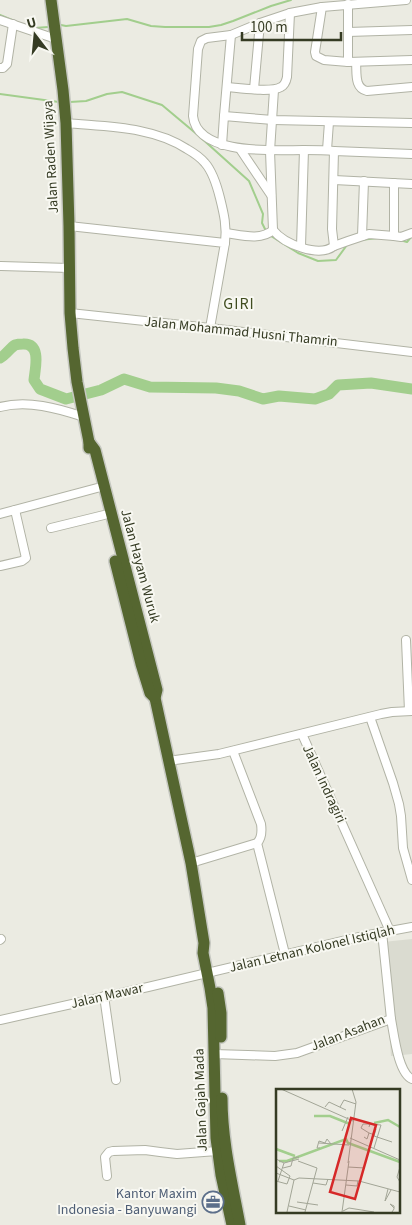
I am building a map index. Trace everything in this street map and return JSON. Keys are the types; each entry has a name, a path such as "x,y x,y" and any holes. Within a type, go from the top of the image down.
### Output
{"highway":[{"name":"Jalan Raden Wijaya","path":"52,0 66,123 70,313"},
{"name":"Jalan Hayam Wuruk","path":"70,313 77,382 83,413 90,442 95,450 157,690 155,698 191,863 204,943 203,950 210,972"},
{"name":"Jalan Hayam Wuruk","path":"90,442 89,452 97,488 141,664 150,693 155,698"},
{"path":"210,972 217,988 221,1013 218,1054 224,1140 240,1225"},
{"name":"Jalan Gajah Mada","path":"210,972 218,1054 215,1127 217,1151 232,1225"}],"street":[{"path":"305,0 307,10"},
{"path":"406,0 348,4 290,13 230,35 206,38 199,42 193,121 198,130 208,138 222,145 240,149 412,154"},
{"path":"348,4 348,62"},
{"path":"322,7 315,48 316,56 324,60 348,62 412,60"},
{"path":"227,87 274,90 282,87 286,82 290,13"},
{"path":"0,20 56,39"},
{"path":"254,89 260,23"},
{"path":"0,68 7,64 13,24"},
{"path":"348,32 412,30"},
{"path":"222,145 230,35"},
{"path":"356,62 357,81 360,89 363,91 412,87"},
{"path":"268,233 274,90"},
{"path":"224,116 273,120 412,123"},
{"path":"329,122 334,180 332,229 334,246"},
{"path":"66,123 158,135 179,144 199,156 211,171 226,222 226,233 210,328"},
{"path":"240,149 271,195"},
{"path":"301,246 304,150"},
{"path":"334,180 412,184"},
{"path":"362,236 364,181"},
{"path":"394,183 394,236"},
{"path":"69,226 225,243"},
{"path":"226,233 255,236 268,233 288,243 321,251 326,251 334,246 362,236 377,234 401,237 412,233"},
{"path":"1,266 70,268"},
{"name":"Jalan Mohammad Husni Thamrin","path":"70,313 412,352"},
{"path":"0,407 22,404 83,413"},
{"path":"0,514 97,488"},
{"path":"0,566 22,561 26,558 15,510"},
{"path":"51,528 104,515"},
{"path":"302,734 392,712 410,711 406,640"},
{"path":"370,717 399,804 404,848 412,880"},
{"name":"Jalan Indragiri","path":"168,761 219,754 302,734 386,931"},
{"path":"233,751 262,831 259,841 285,954"},
{"path":"191,863 259,841"},
{"name":"Jalan Letnan Kolonel Istiqlah","path":"210,972 386,931 412,927"},
{"name":"Jalan Asahan","path":"218,1054 275,1056 297,1053 391,1019 386,931"},
{"name":"Jalan Mawar","path":"0,1020 210,972"},
{"path":"104,996 116,1080"},
{"path":"391,1019 400,1064 404,1074 412,1079"},
{"path":"107,1176 105,1157 109,1152 113,1151 145,1150 177,1154 217,1151"}],"shaded area":[{"path":"412,939 412,1054 391,1056 383,942"}],"waterway":[{"path":"61,25 127,19 151,26 209,27 221,25 291,0"},
{"path":"0,15 12,20"},
{"path":"35,28 48,27"},
{"path":"70,102 86,101 107,94 122,92 162,105 249,181 263,214 262,223 266,231"},
{"path":"0,94 59,102"},
{"path":"271,236 298,253 318,261 336,260 347,245"},
{"path":"400,240 407,242 412,236"},
{"path":"360,240 378,238"},
{"path":"0,358 15,345 29,345 35,352 34,380 40,389 66,399 101,390 124,379 150,387 216,388 239,391 263,399 279,396 315,399 329,394 338,385 371,383 412,389"}],"place":[{"name":"Kantor Maxim Indonesia - Banyuwangi","path":"213,1202"}],"district":[{"name":"GIRI","path":"239,304"}]}
